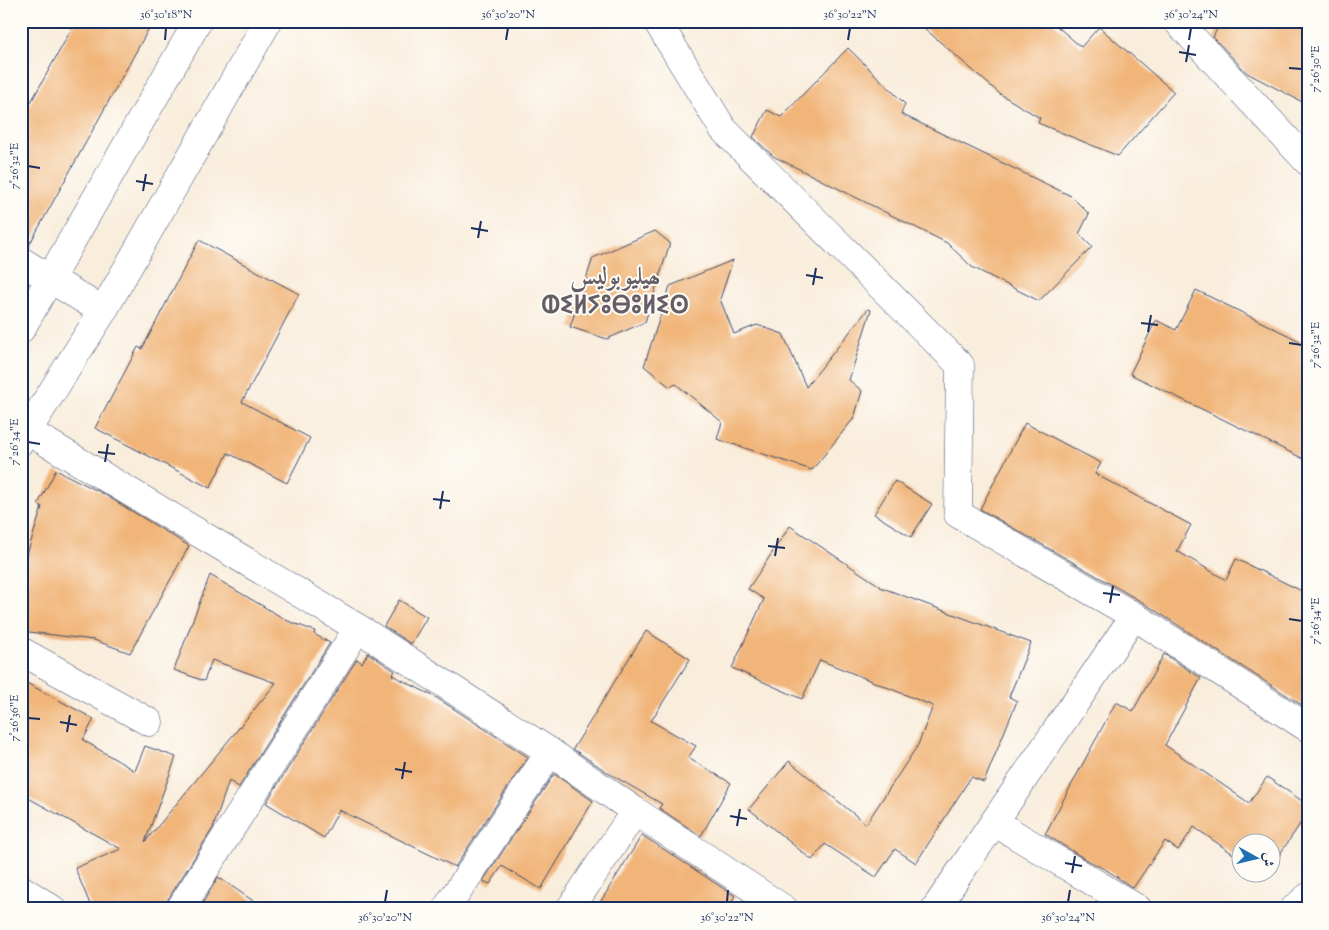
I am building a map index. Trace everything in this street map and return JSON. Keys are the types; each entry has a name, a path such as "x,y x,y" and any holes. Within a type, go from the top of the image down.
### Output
{"street":[{"path":"21,329 198,21"},
{"path":"268,21 103,310 23,433 358,628 550,752 635,811 784,909"},
{"path":"657,21 723,129 960,365 958,514 1134,616 1308,728"},
{"path":"1177,21 1308,162"},
{"path":"21,262 103,310"},
{"path":"935,909 1134,616"},
{"path":"180,909 358,628"},
{"path":"21,651 149,722"},
{"path":"446,909 550,752"},
{"path":"570,909 635,811"},
{"path":"994,822 1138,909"},
{"path":"21,890 52,909"},
{"path":"1294,909 1308,897"}],"building":[{"path":"76,21 153,21 28,247 21,245 21,120"},
{"path":"916,21 1051,21 1081,47 1099,27 1174,92 1118,156 1038,123 1040,118 1000,94"},
{"path":"1221,21 1308,21 1308,105 1247,73 1213,37"},
{"path":"848,48 905,104 901,114 1071,196 1089,214 1079,234 1092,247 1039,301 972,267 947,243 773,156 753,137 767,110 781,117"},
{"path":"655,231 670,243 645,322 607,339 570,327 593,258"},
{"path":"199,240 299,294 242,402 310,438 287,483 228,453 210,488 95,428 138,347 142,349"},
{"path":"733,260 720,299 734,334 757,325 783,334 806,387 868,309 871,310 849,380 862,391 854,418 812,470 717,439 722,422 676,384 670,387 644,366 670,286"},
{"path":"1196,290 1308,345 1308,461 1130,374 1156,320 1176,330"},
{"path":"1025,423 1101,463 1095,474 1191,525 1177,551 1226,580 1236,559 1308,594 1308,709 1142,602 980,509"},
{"path":"56,470 102,493 189,546 130,653 94,640 21,631 21,573 42,507 38,504"},
{"path":"895,481 932,504 911,537 874,514"},
{"path":"790,526 880,587 1031,643 1009,697 1017,701 984,782 971,777 916,863 895,849 876,877 825,844 812,860 749,809 789,761 866,824 918,745 933,706 820,660 802,699 732,668 764,599 748,589"},
{"path":"210,575 288,621 315,631 314,634 330,643 239,787 229,781 213,828 167,901 164,909 92,909 75,868 121,849 21,794 21,680 94,719 83,740 135,771 145,746 176,757 145,842 276,683 212,660 204,681 174,670"},
{"path":"399,600 427,617 411,644 384,626"},
{"path":"646,631 690,659 651,721 696,746 688,758 731,783 701,836 659,808 662,804 610,774 573,749"},
{"path":"368,653 395,671 392,675 437,698 528,757 455,867 339,810 324,838 266,803 357,659 362,663"},
{"path":"1164,654 1201,678 1165,745 1249,803 1267,777 1308,805 1308,812 1282,851 1282,832 1232,832 1232,853 1194,827 1178,850 1165,841 1133,888 1045,834 1116,702 1133,711"},
{"path":"554,774 593,801 541,889 502,866 490,884 483,881"},
{"path":"642,835 735,896 727,909 596,909"},
{"path":"218,877 265,909 199,909"}],"district":[{"name":"ھيليوبوليس ⵀⵉⵍⵢⵓⴱⵓⵍⵉⵙ","path":"615,290"}]}
